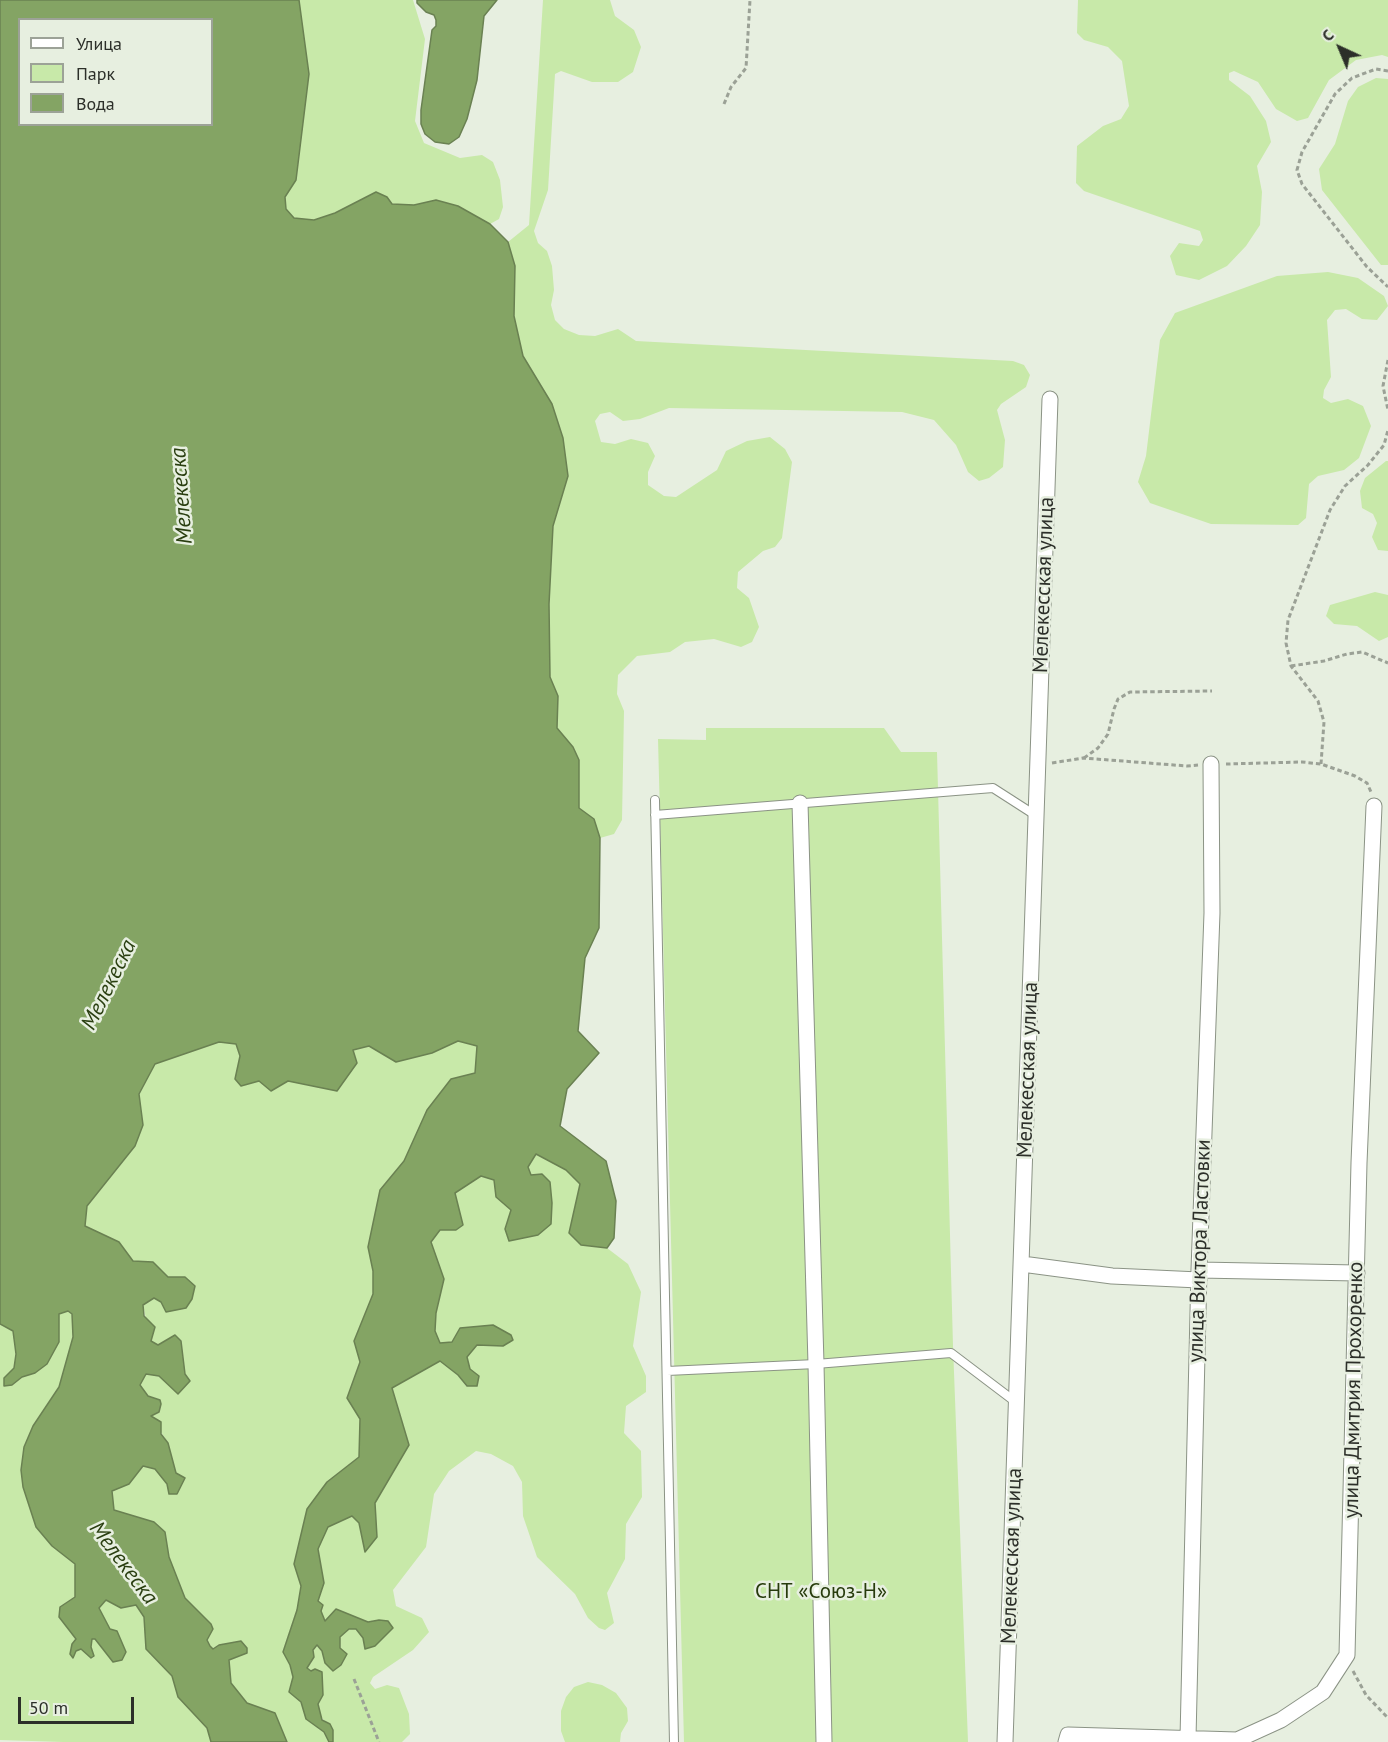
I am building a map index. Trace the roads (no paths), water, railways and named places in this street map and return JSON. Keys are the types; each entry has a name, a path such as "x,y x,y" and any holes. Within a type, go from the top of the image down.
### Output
{"street":[{"name":"Мелекесская улица","path":"1005,1742 1050,399"},
{"name":"улица Виктора Ластовки","path":"1188,1738 1199,1275 1212,913 1211,764"},
{"path":"800,803 824,1742"},
{"name":"улица Дмитрия Прохоренко","path":"1188,1738 1237,1740 1281,1720 1323,1692 1347,1655 1357,1273 1374,806"},
{"path":"1022,1264 1112,1276 1357,1273"},
{"path":"1066,1742 1068,1735 1188,1738"}],"lane":[{"path":"656,815 993,788 1037,816"},
{"path":"655,800 674,1742"},
{"path":"667,1371 816,1364 951,1353 1017,1403"}],"water":[{"name":"Мелекеска","path":"0,0 299,0 309,74 296,180 285,197 286,209 294,218 314,220 335,213 376,192 387,197 392,204 414,205 436,200 458,206 490,224 508,242 515,266 514,316 523,356 552,404 563,438 568,476 553,526 549,604 550,677 558,696 557,728 573,747 579,760 579,808 594,819 600,838 599,928 585,958 578,1031 599,1053 567,1089 560,1126 606,1161 616,1201 614,1238 607,1248 581,1245 569,1233 580,1184 566,1170 536,1154 528,1167 531,1175 542,1174 550,1182 552,1203 551,1224 538,1235 509,1241 505,1229 511,1210 496,1197 494,1180 481,1176 455,1193 463,1225 456,1230 440,1230 431,1242 444,1279 436,1313 435,1331 440,1343 452,1342 460,1328 493,1325 511,1335 513,1340 503,1346 477,1345 467,1357 470,1369 479,1376 477,1386 467,1386 458,1375 440,1361 392,1388 409,1445 375,1503 377,1537 365,1552 359,1523 352,1516 328,1527 318,1549 324,1583 318,1601 323,1605 321,1611 325,1621 336,1609 368,1622 388,1621 393,1628 375,1646 365,1649 363,1638 356,1629 349,1629 340,1637 340,1648 347,1654 341,1665 333,1671 325,1663 322,1651 317,1645 313,1650 314,1657 307,1668 311,1671 315,1669 322,1672 323,1695 318,1704 322,1720 330,1724 333,1730 333,1742 329,1742 324,1732 306,1719 301,1702 289,1692 293,1677 283,1652 297,1610 301,1586 294,1564 307,1509 327,1482 359,1457 360,1419 347,1398 360,1362 354,1341 373,1294 373,1271 368,1247 380,1190 404,1161 427,1110 451,1079 475,1073 477,1046 458,1041 432,1053 396,1062 369,1046 353,1050 357,1063 337,1091 288,1081 271,1091 259,1081 241,1086 235,1079 240,1056 236,1044 219,1042 155,1064 139,1094 143,1125 135,1146 87,1206 85,1226 119,1242 133,1261 153,1262 168,1277 185,1277 195,1286 192,1299 186,1308 166,1312 161,1302 154,1298 143,1305 144,1316 155,1327 151,1341 158,1345 175,1335 181,1341 185,1374 190,1381 178,1394 159,1376 146,1374 140,1385 148,1396 160,1400 159,1412 151,1416 161,1422 161,1434 168,1443 176,1473 185,1478 177,1494 169,1494 167,1484 155,1469 143,1466 129,1484 112,1491 114,1510 154,1522 165,1532 169,1557 185,1598 211,1624 213,1629 207,1640 210,1646 213,1649 219,1645 241,1641 247,1648 247,1653 229,1660 231,1683 247,1703 275,1713 287,1742 211,1742 207,1728 178,1697 172,1676 146,1649 144,1617 136,1605 121,1608 106,1600 99,1608 110,1629 117,1631 126,1652 122,1660 113,1662 95,1639 92,1639 91,1647 94,1656 91,1658 81,1649 76,1651 73,1658 70,1654 72,1644 76,1639 59,1617 60,1607 75,1597 75,1564 52,1546 36,1527 23,1487 21,1470 24,1447 33,1426 59,1387 73,1337 72,1314 68,1311 59,1314 59,1342 47,1364 12,1385 4,1386 4,1378 14,1368 16,1354 13,1331 0,1324"},
{"path":"417,0 497,0 484,16 477,80 467,119 459,137 449,144 435,142 425,134 421,124 432,30 436,26 436,20 434,15 426,12 417,3"}],"park label":[{"name":"СНТ «Союз-Н»","path":"821,1592"}]}
